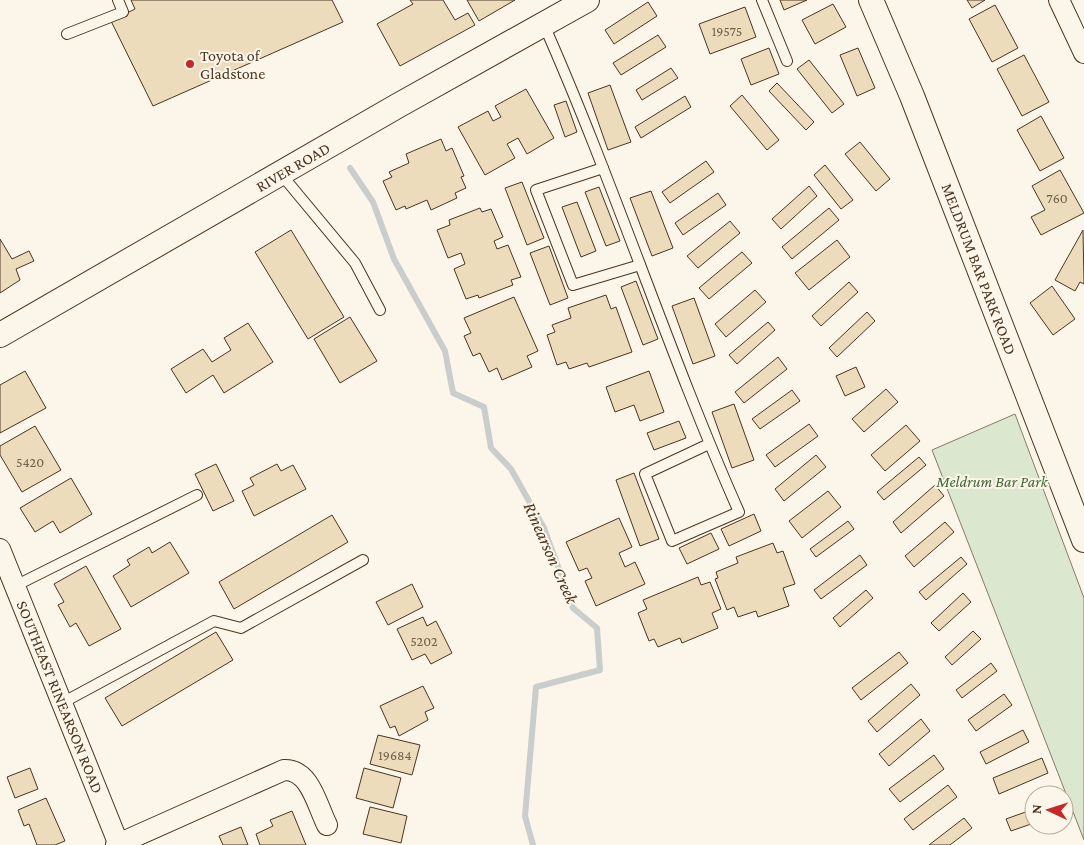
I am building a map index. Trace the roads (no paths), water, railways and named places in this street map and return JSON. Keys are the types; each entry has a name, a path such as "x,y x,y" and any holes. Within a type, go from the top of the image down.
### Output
{"street":[{"name":"RIVER ROAD","path":"0,335 588,0"},
{"name":"MELDRUM BAR PARK ROAD","path":"871,0 912,96 1084,540"},
{"path":"1060,0 1084,53"},
{"name":"SOUTHEAST RINEARSON ROAD","path":"0,549 118,844"},
{"path":"118,844 284,770 295,770 306,779 327,825"}],"lane":[{"path":"67,34 123,12 118,0"},
{"path":"762,0 787,62"},
{"path":"544,25 603,168 709,444 739,512 672,542 645,474 709,444"},
{"path":"603,168 536,190 573,285 640,265"},
{"path":"281,174 355,263 380,310"},
{"path":"15,586 196,495"},
{"path":"62,703 214,621 241,628 363,560"}],"waterway":[{"name":"Rinearson Creek","path":"350,168 373,202 394,259 445,351 453,393 484,407 491,448 511,469 544,528 573,608 597,628 600,670 536,687 525,816 533,845"}],"place":[{"name":"Toyota of Gladstone","path":"190,64"}],"park label":[{"name":"Meldrum Bar Park","path":"992,481"}]}
